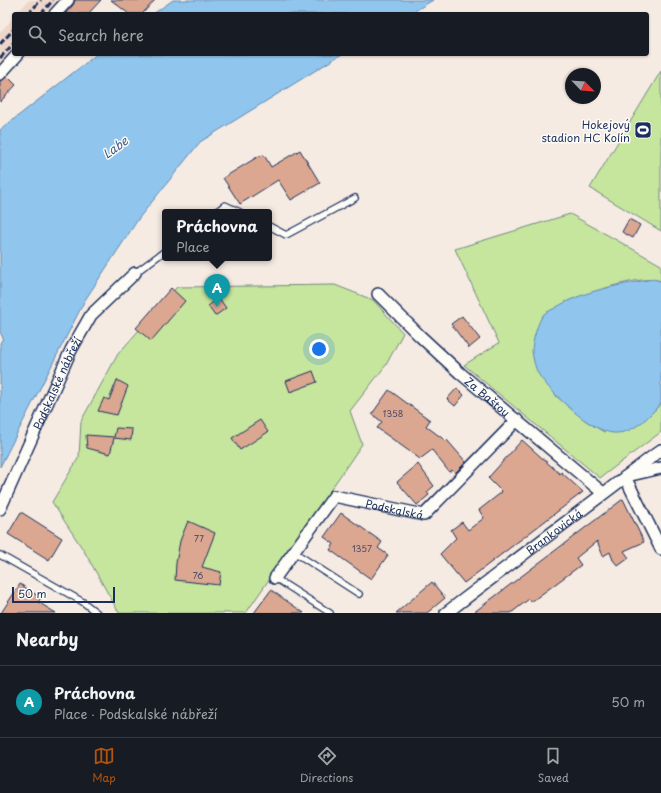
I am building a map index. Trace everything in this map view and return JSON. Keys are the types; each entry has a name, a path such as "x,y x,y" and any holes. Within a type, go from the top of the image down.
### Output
{"street":[{"path":"57,12 68,0"},
{"path":"0,74 16,56"},
{"name":"Podskalské nábřeží","path":"0,509 71,350 91,315 136,273"},
{"name":"Za Baštou","path":"378,294 455,368 603,493"},
{"name":"Podskalská","path":"276,578 334,496 424,515 517,420"},
{"name":"Brankovická","path":"446,613 661,450"},
{"path":"661,468 625,477 661,549"}],"lane":[{"path":"272,228 286,235 355,198"},
{"path":"220,209 225,205 234,209"},
{"path":"136,273 162,253"},
{"path":"294,552 359,594"},
{"path":"0,555 83,602 97,613"},
{"path":"276,578 330,613"}],"shaded area":[{"path":"29,0 61,0 50,12 18,12"},
{"path":"12,19 12,53 0,66 0,32"}],"green space":[{"name":"Hokejový stadion HC Kolín","path":"661,71 661,231 590,188"},
{"path":"570,214 661,265 661,281 640,280 627,282 565,302 556,396 586,421 604,432 655,410 661,403 661,432 600,478 464,365 499,343 455,249"},
{"path":"335,285 373,300 403,333 386,365 350,411 362,444 246,613 119,613 84,551 52,502 79,457 81,421 118,354 177,287"}],"water":[{"path":"173,0 433,0 413,12 156,12"},
{"name":"Labe","path":"94,56 339,56 200,142 139,218 85,300 0,467 0,343 3,338 0,332 0,130"},
{"path":"653,279 661,281 661,403 646,419 628,431 614,433 605,431 583,419 572,410 553,392 539,375 535,367 532,351 536,332 544,314 566,302 590,292"}],"building":[{"path":"75,0 101,0 90,12 67,12"},
{"path":"111,0 155,0 144,12 126,12"},
{"path":"7,76 16,85 0,102 0,81"},
{"path":"300,150 320,183 291,200 278,180 240,204 223,178 259,156 264,155 271,167"},
{"path":"629,219 640,225 633,238 622,232"},
{"path":"171,288 185,301 151,341 136,328"},
{"path":"219,298 226,308 215,316 208,306"},
{"path":"462,316 480,339 469,348 451,324"},
{"path":"313,371 317,382 290,392 286,381"},
{"path":"117,380 128,386 117,415 98,411 104,398 109,400"},
{"path":"457,388 464,395 455,406 447,399"},
{"path":"389,390 430,420 426,426 446,441 447,440 466,462 455,473 452,470 449,472 432,450 420,459 377,428 382,422 372,414"},
{"path":"260,420 268,432 240,450 232,438"},
{"path":"116,428 132,429 131,440 114,438 110,454 87,448 86,435 114,437"},
{"path":"522,440 560,474 561,472 583,492 464,583 440,554 456,538 451,530 462,522 468,530 484,518 479,510 502,492 488,478"},
{"path":"418,464 434,486 427,492 429,495 417,505 397,482"},
{"path":"623,499 644,542 624,551 629,558 618,566 613,560 610,552 603,556 597,541 576,558 581,565 531,602 529,599 511,613 473,613"},
{"path":"21,512 62,538 49,560 8,534"},
{"path":"341,513 382,542 378,548 388,555 371,579 330,550 334,544 324,537"},
{"path":"188,521 215,533 202,567 221,572 219,585 175,580 180,541"},
{"path":"432,582 445,598 427,613 396,613"},
{"path":"20,584 41,598 38,602 56,613 1,613"},
{"path":"271,590 304,613 254,613"}],"railway":[{"path":"30,12 41,0"},
{"path":"43,12 53,0"},
{"path":"0,44 12,31"},
{"path":"0,58 12,45"}],"place":[{"name":"Hokejový stadion HC Kolín","path":"643,130"},
{"name":"Práchovna","path":"217,307"}]}
